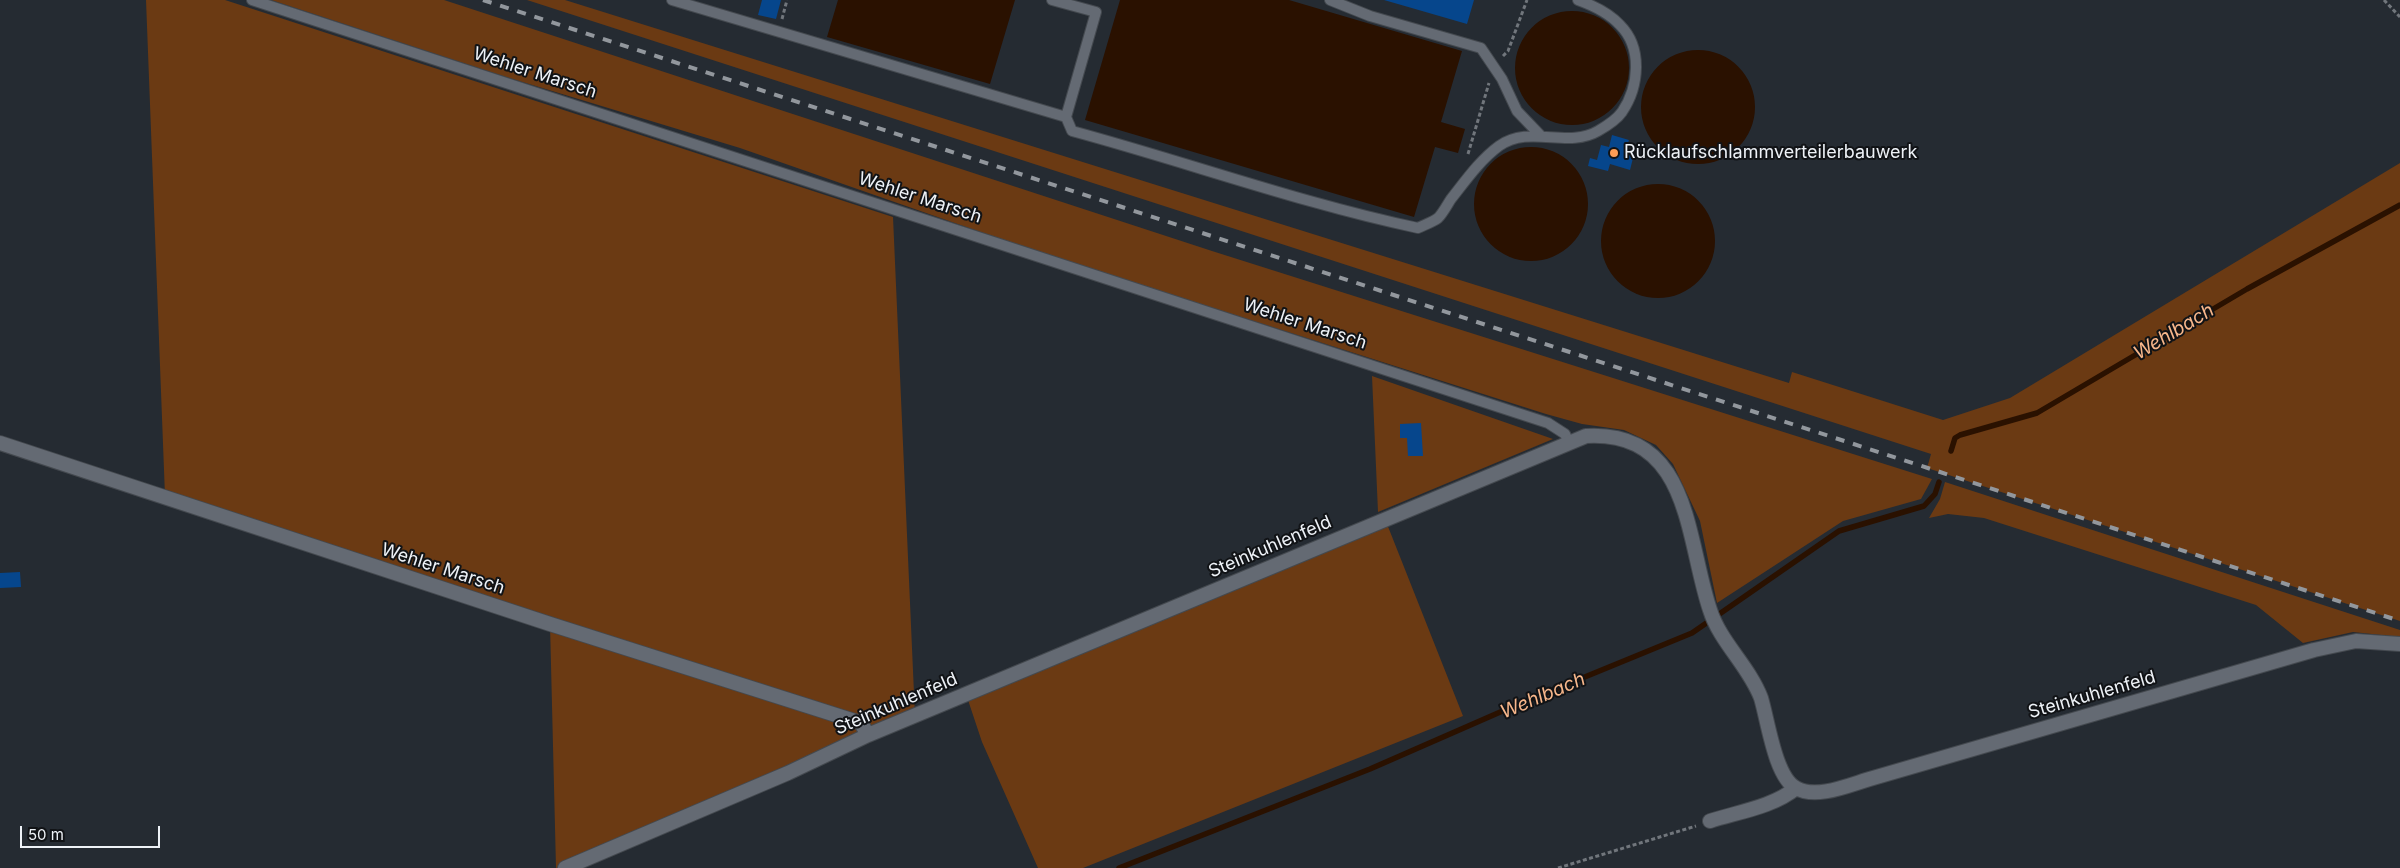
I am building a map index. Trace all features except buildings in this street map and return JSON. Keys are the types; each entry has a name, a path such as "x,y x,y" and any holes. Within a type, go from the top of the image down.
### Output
{"street":[{"name":"Steinkuhlenfeld","path":"565,868 788,773 868,735 1586,436 1603,435 1624,438 1644,447 1657,459 1680,499 1691,525 1710,611 1752,678 1762,704 1780,769 1786,780 1796,788 1806,792 1825,791 2314,650 2356,641 2400,644"},
{"name":"Wehler Marsch","path":"0,443 550,624 861,723 868,735"},
{"path":"1710,821 1773,801 1786,796 1796,788"}],"lane":[{"name":"Wehler Marsch","path":"252,0 1548,423 1565,434 1569,442"},
{"path":"672,0 1066,117"},
{"path":"1052,0 1096,12 1066,117 1072,131 1141,149 1224,177 1418,228 1437,219 1481,161 1501,144 1522,137 1540,134"},
{"path":"1330,0 1370,16 1481,48 1502,79 1517,111 1540,134 1548,137 1573,138 1596,132 1620,114 1632,94 1637,69 1632,46 1620,25 1594,6 1578,0"}],"path":[{"path":"778,32 787,0"},
{"path":"2384,0 2400,17"},
{"path":"1558,868 1710,821"}],"shaded area":[{"path":"146,0 225,0 893,217 915,716 565,868 556,868 550,624 165,496"},
{"path":"271,0 444,0 1212,251 1932,479 1921,499 1843,521 1717,603 1700,521 1673,464 1656,445 1624,430 1582,424 1546,414 1052,257 740,148 506,77"},
{"path":"527,0 565,0 1789,383 1792,372 1943,420 2010,398 2400,163 2400,621 1927,468 1931,454"},
{"path":"838,0 1015,0 990,84 827,37"},
{"path":"1120,0 1289,0 1462,51 1441,122 1465,129 1458,153 1435,147 1414,217 1085,120"},
{"path":"1572,11 1594,16 1612,28 1624,46 1629,68 1624,90 1612,108 1594,120 1572,125 1550,120 1532,108 1520,90 1515,68 1520,46 1532,28 1550,16"},
{"path":"1698,50 1720,55 1738,67 1750,85 1755,107 1750,129 1738,147 1720,159 1698,164 1676,159 1658,147 1646,129 1641,107 1646,85 1658,67 1676,55"},
{"path":"1531,147 1553,152 1571,164 1583,182 1588,204 1583,226 1571,244 1553,256 1531,261 1509,256 1491,244 1479,226 1474,204 1479,182 1491,164 1509,152"},
{"path":"1658,184 1680,189 1698,201 1710,219 1715,241 1710,263 1698,281 1680,293 1658,298 1636,293 1618,281 1606,263 1601,241 1606,219 1618,201 1636,189"},
{"path":"1372,376 1553,439 1378,512"},
{"path":"1945,482 2400,630 2400,637 2353,632 2303,643 2256,605 1984,518 1948,514 1929,518 1940,499"},
{"path":"1385,519 1463,716 1083,868 1038,868 982,742 966,694"}],"waterway":[{"name":"Wehlbach","path":"1951,451 1955,438 1960,435 2037,413 2247,289 2400,205"},
{"name":"Wehlbach","path":"1119,868 1370,769 1514,706 1692,633 1839,531 1924,506 1935,494 1939,482"}],"railway":[{"path":"483,0 2400,621"}],"place":[{"name":"Rücklaufschlammverteilerbauwerk","path":"1614,153"}]}
